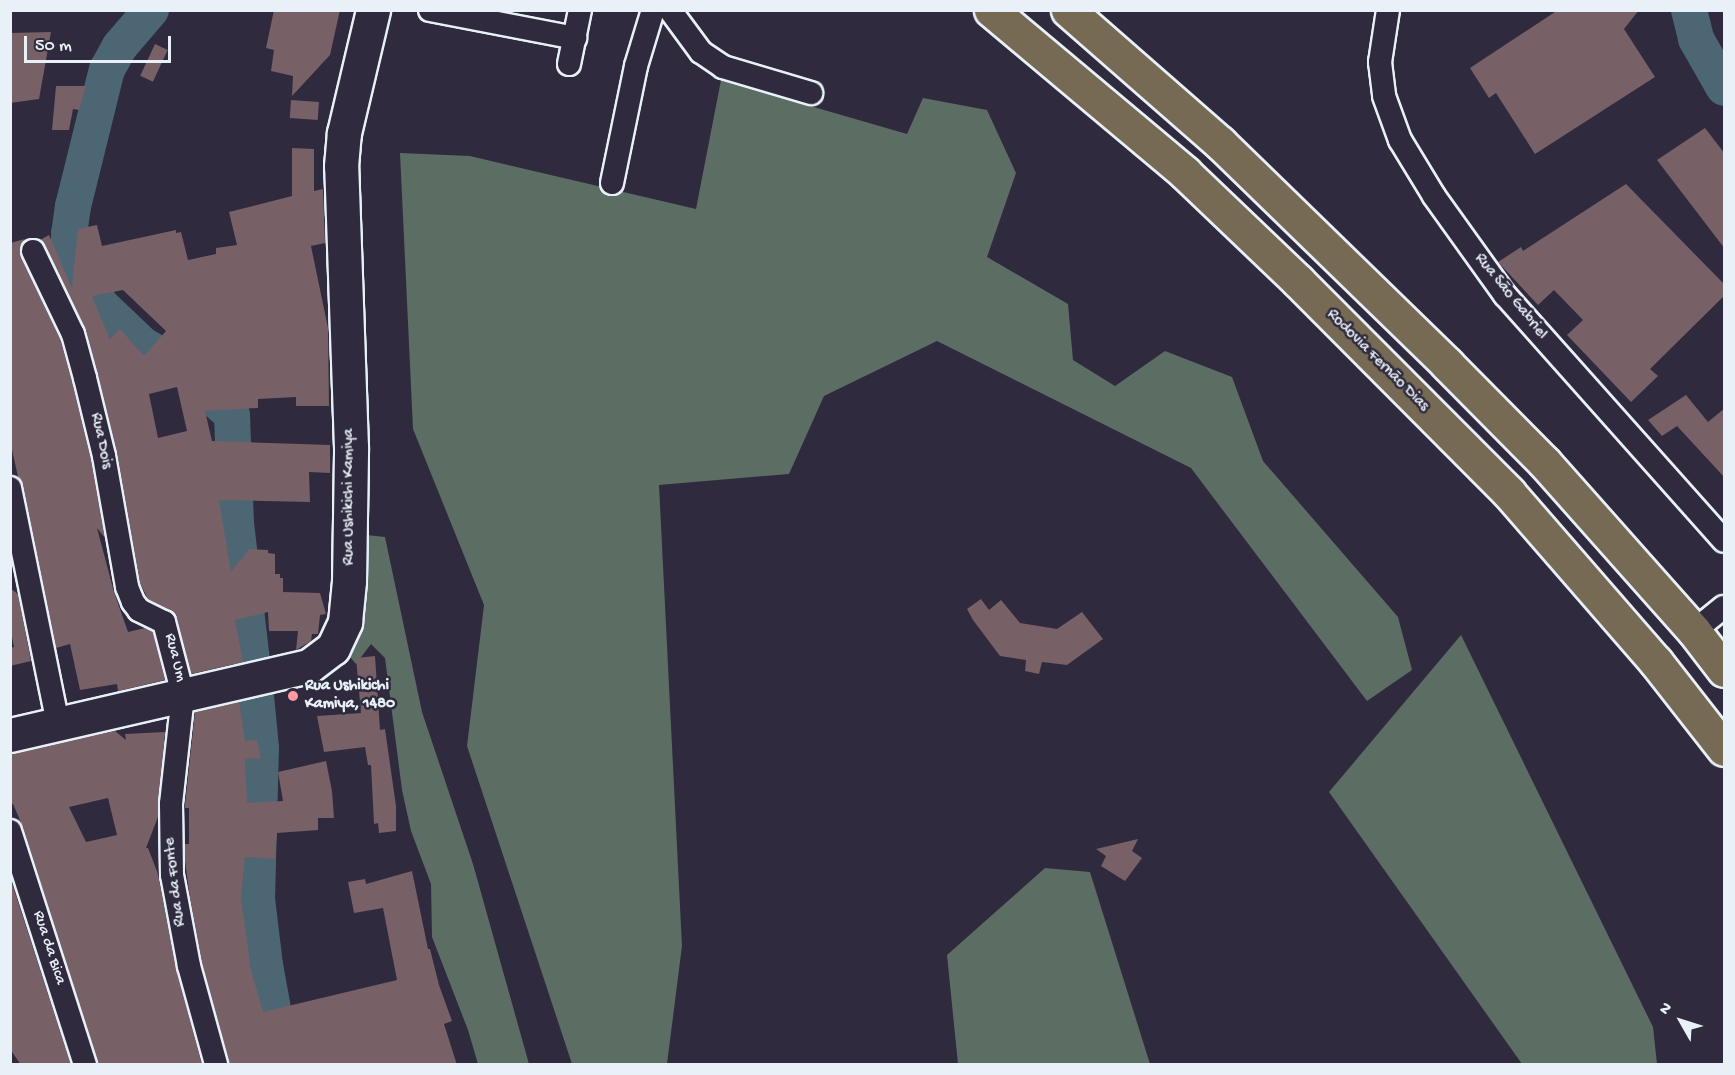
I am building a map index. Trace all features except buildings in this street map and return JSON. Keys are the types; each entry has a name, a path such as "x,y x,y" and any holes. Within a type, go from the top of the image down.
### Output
{"highway":[{"name":"Rodovia Fernão Dias","path":"991,10 1185,173 1306,289 1509,494 1656,662 1725,749"},
{"path":"1068,10 1220,143 1439,356 1544,462 1694,631 1725,670"}],"main road":[{"name":"Rua Ushikichi Kamiya","path":"10,735 309,666 333,648 345,622 349,592 351,447 341,166 344,133 373,10"}],"street":[{"path":"430,10 575,38"},
{"path":"569,64 580,10"},
{"path":"612,183 636,66 653,10"},
{"path":"670,10 701,52 723,67 811,93"},
{"name":"Rua São Gabriel","path":"1388,10 1380,63 1384,96 1400,140 1434,196 1505,295 1725,541"},
{"name":"Rua Dois","path":"33,251 72,334 85,378 95,414 132,602 139,610 165,622"},
{"path":"10,488 19,581 58,724"},
{"path":"1694,631 1725,607"},
{"name":"Rua Um","path":"165,622 183,695"},
{"name":"Rua da Fonte","path":"183,695 171,804 172,875 189,966 216,1065"},
{"name":"Rua da Bica","path":"10,831 85,1065"}],"green space":[{"path":"721,80 907,134 923,98 987,110 1016,173 987,257 1068,304 1073,360 1115,386 1165,351 1232,377 1263,461 1398,617 1412,670 1367,701 1191,468 937,341 824,396 789,474 659,485 682,946 667,1064 572,1064 467,746 484,605 413,429 400,153 470,156 696,209"},
{"path":"357,534 385,537 422,712 473,864 529,1064 478,1064 468,1030 432,937 431,884 411,831 402,790 385,658 371,644 356,664 342,648"},
{"path":"1461,635 1653,1027 1657,1064 1522,1064 1329,792"},
{"path":"1045,868 1090,872 1150,1064 958,1064 947,955"}],"waterway":[{"path":"151,10 120,46 107,69 73,206 69,233 69,261 101,305 143,345 189,371 232,415 236,523 252,661"},
{"path":"1689,10 1696,39 1724,88"},
{"path":"256,696 261,748 257,899 265,965 282,1059"}],"place":[{"name":"Rua Ushikichi Kamiya, 1480","path":"293,696"}]}
